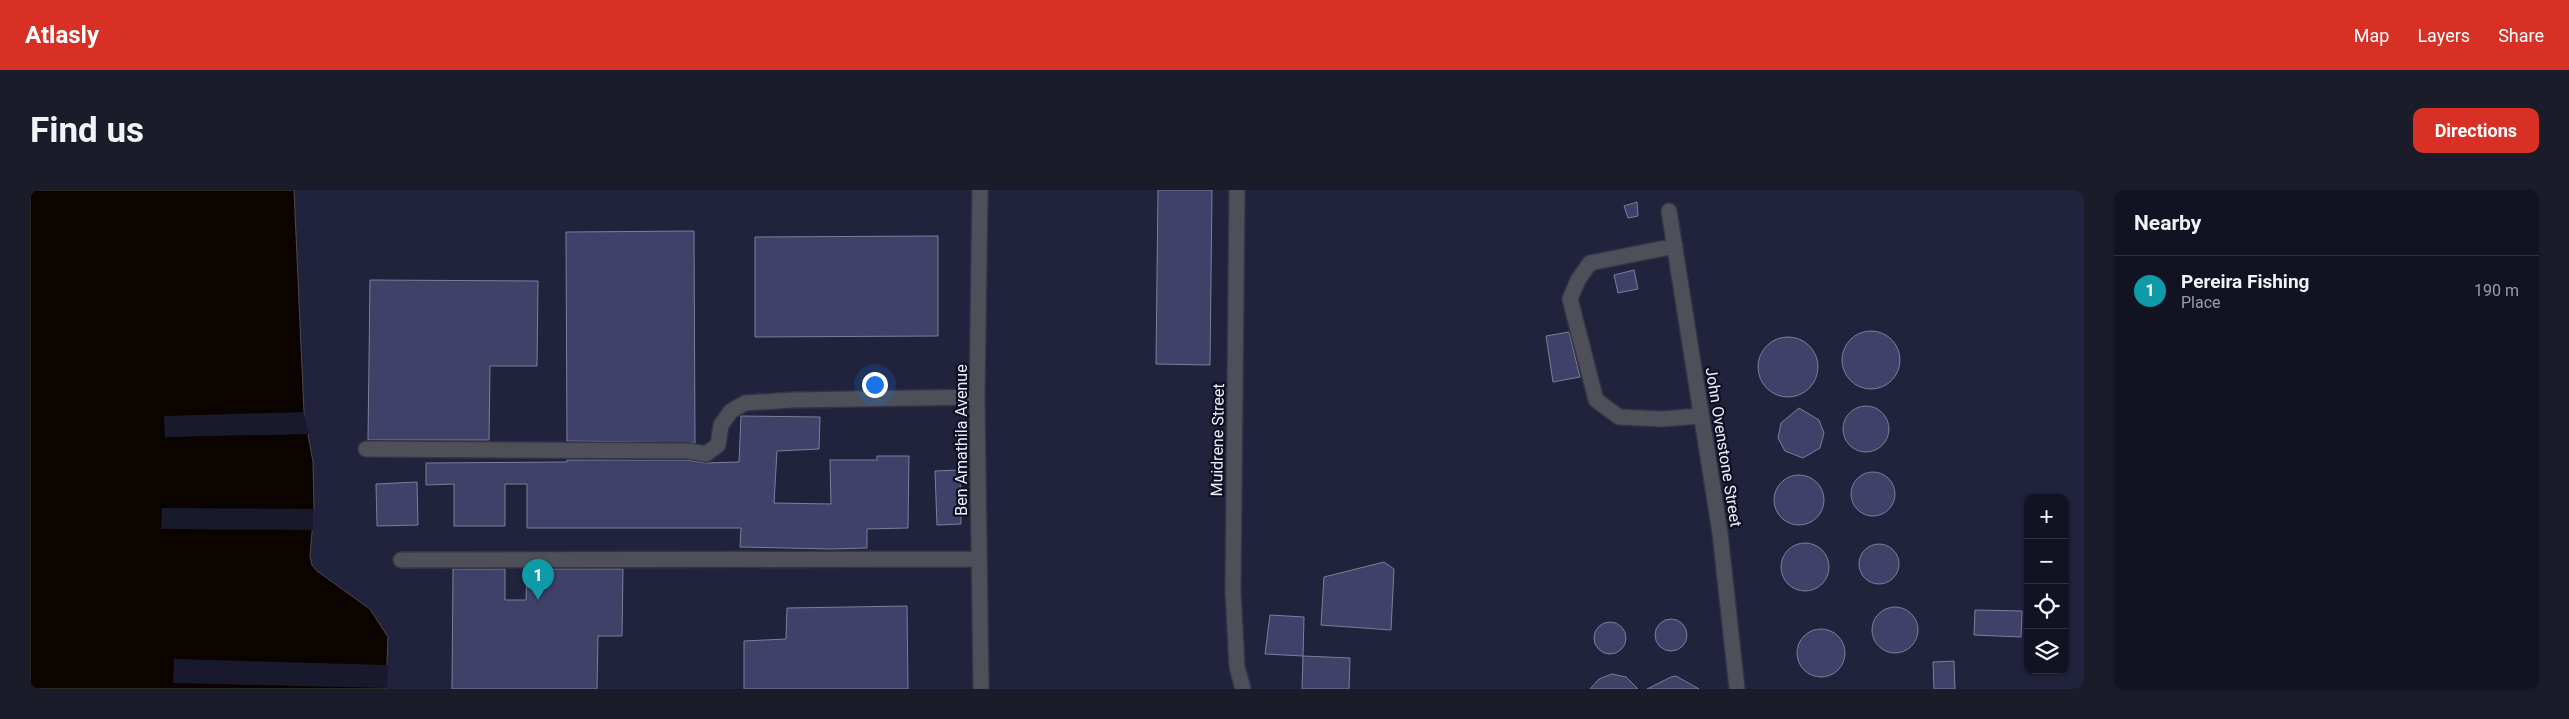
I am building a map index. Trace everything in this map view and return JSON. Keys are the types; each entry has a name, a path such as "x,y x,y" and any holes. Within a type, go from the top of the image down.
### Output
{"street":[{"name":"Ben Amathila Avenue","path":"980,190 977,397 981,689"},
{"name":"Muidrene Street","path":"1237,190 1233,592 1237,667 1243,689"},
{"name":"John Ovenstone Street","path":"1669,211 1720,533 1736,689"},
{"path":"1675,246 1590,263 1578,280 1570,299 1596,400 1619,417 1662,419 1701,416"},
{"path":"366,449 690,451 706,454 718,445 720,425 731,411 744,403 792,400 977,397"},
{"path":"401,560 979,559"}],"shaded area":[{"path":"30,190 294,190 304,412 313,462 314,509 310,556 312,565 317,571 370,609 388,637 386,689 30,689"},
{"path":"294,190 2084,190 2084,689 386,689 387,637 370,609 317,571 312,565 310,556 314,509 313,462 304,412"}],"pier":[{"path":"304,412 309,434 165,437 164,416"},
{"path":"162,508 314,509 313,530 161,529"},
{"path":"174,659 388,665 387,688 173,683"}],"building":[{"path":"1158,190 1212,190 1210,365 1156,364"},
{"path":"1637,202 1638,216 1628,218 1624,206"},
{"path":"694,231 695,443 567,441 566,232"},
{"path":"938,236 938,336 755,337 755,237"},
{"path":"1634,270 1638,289 1618,293 1614,275"},
{"path":"370,280 538,281 537,366 490,366 489,440 368,440"},
{"path":"1871,331 1882,333 1895,344 1900,360 1898,371 1887,384 1871,389 1860,387 1847,376 1842,360 1844,349 1855,336"},
{"path":"1569,332 1580,377 1553,382 1546,336"},
{"path":"1788,337 1804,342 1809,346 1813,351 1818,367 1813,383 1809,388 1804,392 1788,397 1772,392 1767,388 1763,383 1758,367 1763,351 1767,346 1772,342"},
{"path":"1866,406 1879,410 1885,416 1889,429 1885,442 1879,448 1866,452 1853,448 1847,442 1843,429 1847,416 1853,410"},
{"path":"1799,408 1819,420 1824,433 1820,448 1803,458 1785,451 1778,438 1781,423"},
{"path":"741,416 820,417 819,449 777,451 774,503 831,504 830,460 877,460 877,456 909,456 908,528 867,529 867,548 831,549 740,547 741,528 527,528 527,484 505,484 505,526 454,526 454,484 426,485 426,463 567,462 567,460 739,462"},
{"path":"960,470 961,524 937,525 935,471"},
{"path":"1873,472 1885,476 1891,482 1895,494 1891,506 1885,512 1873,516 1861,512 1855,506 1851,494 1855,482 1861,476"},
{"path":"1799,475 1813,479 1820,486 1824,500 1820,514 1813,521 1799,525 1785,521 1778,514 1774,500 1778,486 1785,479"},
{"path":"417,482 418,525 377,526 376,484"},
{"path":"1805,543 1814,545 1822,550 1827,558 1829,567 1827,576 1822,584 1814,589 1805,591 1796,589 1788,584 1783,576 1781,567 1783,558 1788,550 1796,545"},
{"path":"1879,544 1893,550 1899,564 1893,578 1879,584 1865,578 1859,564 1865,550"},
{"path":"1384,562 1394,569 1391,630 1321,625 1324,577"},
{"path":"453,569 505,569 505,600 526,600 527,569 623,569 622,636 598,636 597,689 452,689"},
{"path":"907,606 908,689 744,689 744,641 786,639 787,608"},
{"path":"1890,607 1900,607 1912,613 1917,621 1917,639 1912,647 1904,652 1890,653 1882,650 1875,643 1872,635 1872,625 1875,617 1882,610"},
{"path":"1975,610 2022,611 2021,637 1974,635"},
{"path":"1270,615 1304,617 1303,656 1265,654"},
{"path":"1671,619 1683,623 1687,635 1683,647 1671,651 1659,647 1655,635 1659,623"},
{"path":"1610,622 1616,623 1621,627 1625,632 1625,644 1621,649 1616,653 1610,654 1604,653 1599,649 1595,644 1594,638 1595,632 1599,627 1604,623"},
{"path":"1816,629 1826,629 1838,636 1845,648 1845,658 1838,670 1826,677 1816,677 1808,673 1801,666 1797,658 1797,648 1801,640 1808,633"},
{"path":"1303,656 1350,658 1349,689 1302,689"},
{"path":"1954,661 1955,689 1934,689 1933,662"},
{"path":"1612,674 1626,677 1638,689 1590,689 1599,679"},
{"path":"1676,676 1699,689 1647,689 1671,677"}],"place":[{"name":"Pereira Fishing","path":"538,600"}]}
